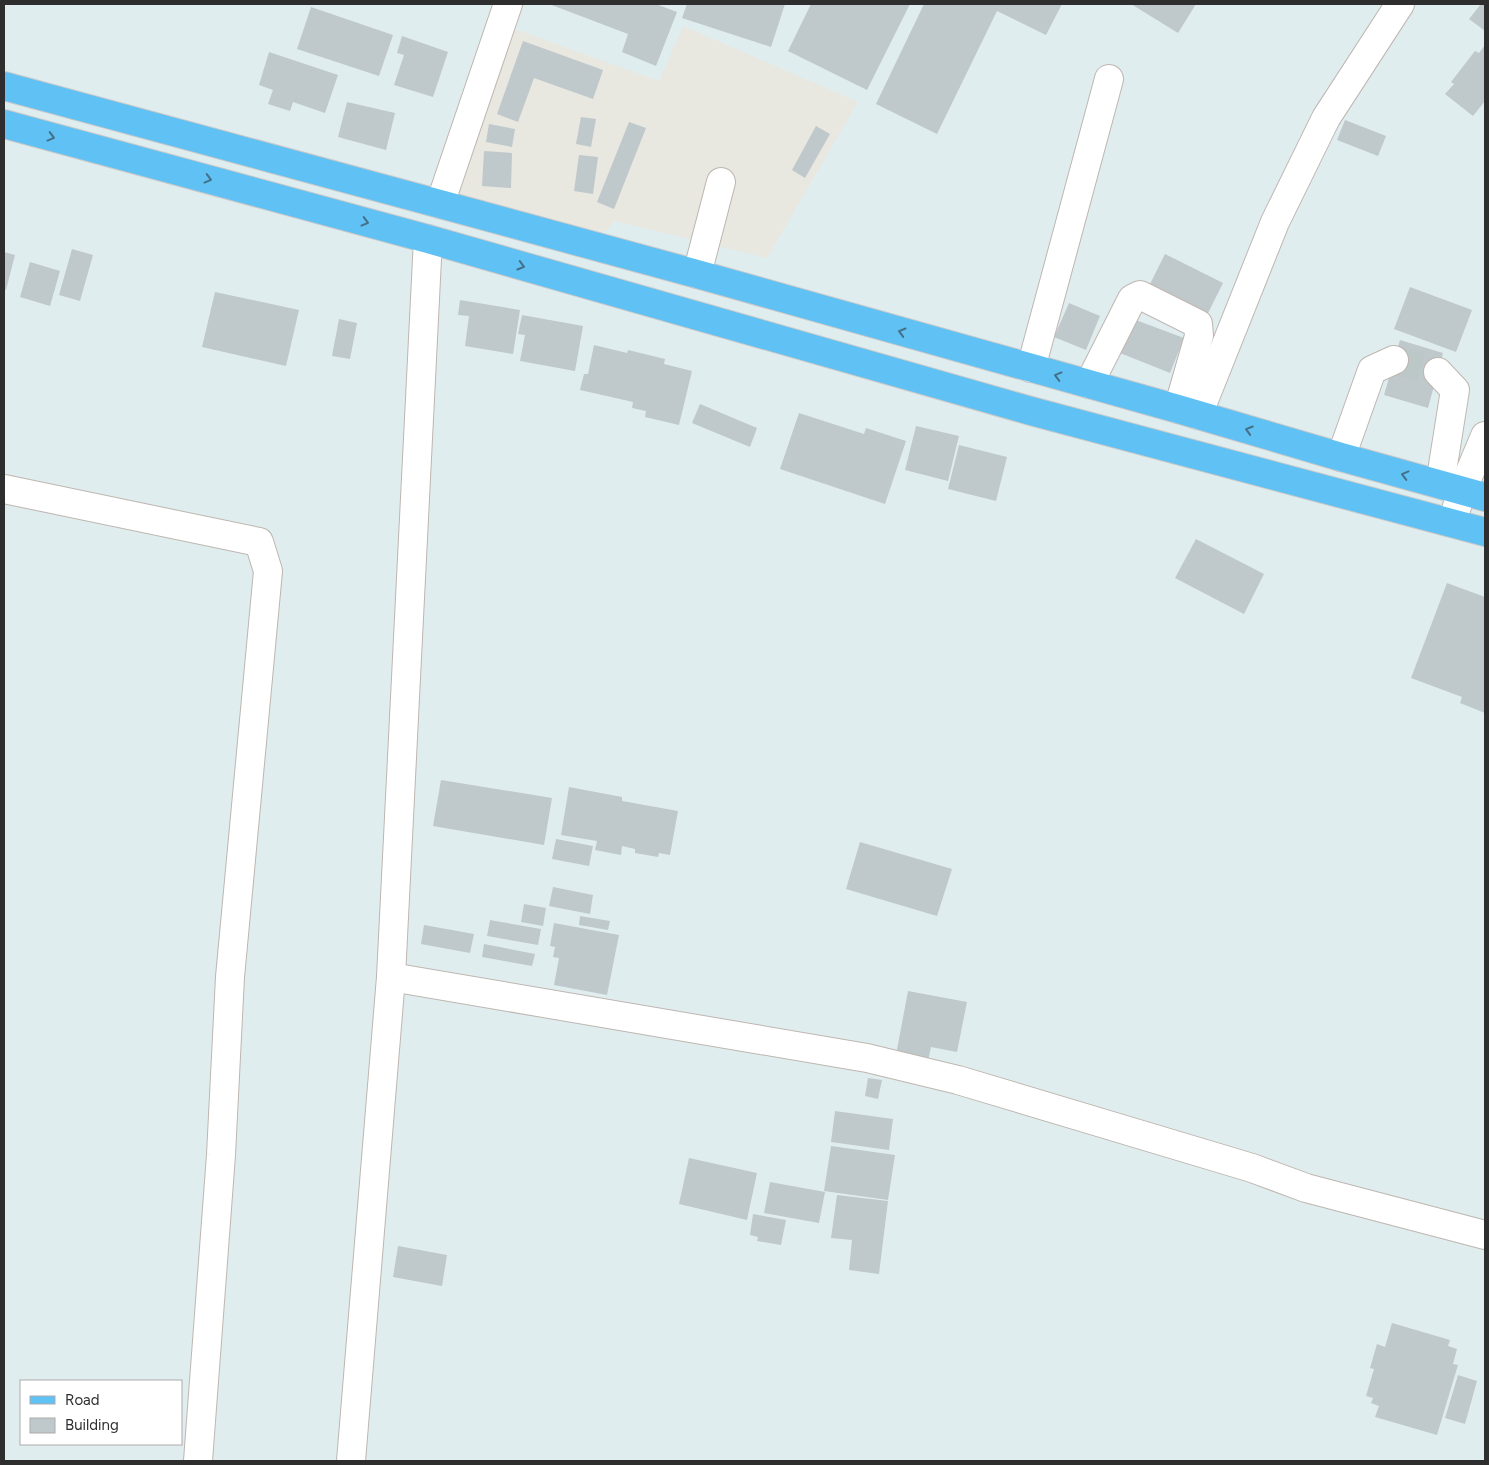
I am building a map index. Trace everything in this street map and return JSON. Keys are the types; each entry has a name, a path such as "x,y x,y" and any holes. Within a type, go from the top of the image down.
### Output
{"main road":[{"path":"4,86 697,274 1463,491"},
{"path":"4,124 428,239 1031,411 1485,532"}],"street":[{"path":"440,204 508,4"},
{"path":"1188,412 1275,222 1326,118 1400,4"},
{"path":"1031,368 1109,79"},
{"path":"697,274 721,182"},
{"path":"351,1461 392,977 428,239"},
{"path":"1089,384 1132,299 1140,295 1198,324 1199,336 1188,412"},
{"path":"1341,457 1372,370 1394,360"},
{"path":"1438,372 1455,390 1463,491"},
{"path":"1452,522 1485,436"},
{"path":"4,489 259,542 268,571 230,977 221,1155 198,1461"},
{"path":"392,977 868,1058 977,1086 1252,1168 1306,1188 1485,1235"}],"shaded area":[{"path":"683,26 858,102 767,258 615,221 604,232 451,197 512,28 659,81"}],"building":[{"path":"549,4 656,4 677,12 656,66 622,52 628,34"},
{"path":"687,4 785,4 771,47 682,18"},
{"path":"811,4 910,4 867,90 788,51"},
{"path":"924,4 1062,4 1046,35 997,11 937,134 876,104"},
{"path":"1131,4 1196,4 1178,33"},
{"path":"1481,4 1485,4 1485,31 1469,19"},
{"path":"311,7 393,35 379,76 297,49"},
{"path":"402,36 448,52 433,97 394,85 404,55 397,53"},
{"path":"523,41 603,70 593,99 534,78 518,122 497,114"},
{"path":"1485,45 1485,101 1473,116 1445,94 1454,84 1451,82 1475,51 1479,53"},
{"path":"269,52 338,75 325,113 293,102 290,111 268,104 273,90 259,85"},
{"path":"347,102 395,113 386,150 338,137"},
{"path":"581,117 596,119 591,147 576,144"},
{"path":"1345,120 1386,136 1378,156 1337,140"},
{"path":"629,122 646,128 614,209 597,202"},
{"path":"489,124 515,129 512,147 486,142"},
{"path":"816,126 830,134 805,178 792,170"},
{"path":"484,151 512,153 511,188 482,186"},
{"path":"579,155 598,157 593,194 574,191"},
{"path":"72,249 93,255 80,301 59,295"},
{"path":"4,252 15,255 6,290 4,289"},
{"path":"1165,254 1223,283 1208,313 1150,284"},
{"path":"30,262 60,271 50,306 20,297"},
{"path":"1410,287 1472,310 1456,352 1394,329"},
{"path":"215,292 299,310 286,366 202,347"},
{"path":"460,300 520,310 513,354 465,346 469,316 458,315"},
{"path":"1069,303 1100,316 1086,350 1054,337"},
{"path":"522,315 583,326 575,371 520,361 525,335 518,334"},
{"path":"339,319 357,323 350,359 332,356"},
{"path":"1133,319 1184,338 1170,373 1120,353"},
{"path":"1400,340 1443,353 1428,408 1384,395"},
{"path":"594,345 627,353 628,350 665,359 664,364 692,371 679,425 645,417 646,411 632,408 633,402 580,390 584,374 588,374"},
{"path":"700,404 757,428 750,447 692,423"},
{"path":"799,413 864,434 866,428 906,441 885,504 780,469"},
{"path":"916,426 959,436 948,481 905,470"},
{"path":"959,445 1007,457 996,501 948,489"},
{"path":"1196,539 1264,574 1244,614 1175,578"},
{"path":"1447,583 1485,597 1485,713 1460,703 1462,697 1411,678"},
{"path":"441,780 552,798 544,845 433,826"},
{"path":"569,787 622,797 622,801 678,811 670,855 659,853 658,857 635,853 635,849 622,846 621,855 595,850 597,841 561,835"},
{"path":"556,839 593,846 589,866 552,859"},
{"path":"860,842 952,869 937,916 846,889"},
{"path":"553,887 593,895 590,914 549,906"},
{"path":"524,904 546,908 543,926 521,922"},
{"path":"580,916 610,921 608,930 579,925"},
{"path":"490,920 541,929 538,945 487,936"},
{"path":"554,923 619,935 607,995 554,985 559,958 553,957 555,947 550,946"},
{"path":"424,925 474,934 470,953 421,944"},
{"path":"484,944 535,954 532,966 482,957"},
{"path":"908,991 967,1002 957,1052 931,1047 928,1061 896,1055"},
{"path":"868,1078 882,1080 878,1099 865,1096"},
{"path":"835,1111 893,1119 889,1150 831,1142"},
{"path":"831,1146 895,1155 888,1200 824,1191"},
{"path":"689,1158 757,1173 747,1220 679,1204"},
{"path":"770,1182 825,1192 819,1223 764,1213"},
{"path":"837,1195 888,1201 879,1274 849,1270 852,1240 831,1238"},
{"path":"753,1214 786,1220 781,1245 757,1241 758,1237 750,1235"},
{"path":"398,1246 447,1255 442,1286 393,1277"},
{"path":"1392,1323 1450,1340 1448,1346 1457,1349 1453,1364 1458,1365 1437,1435 1375,1417 1379,1406 1371,1403 1373,1398 1366,1396 1374,1369 1370,1368 1377,1344 1385,1347"},
{"path":"1458,1375 1477,1381 1465,1424 1445,1418"}],"tunnel":[{"path":"1394,360 1438,372"}]}
